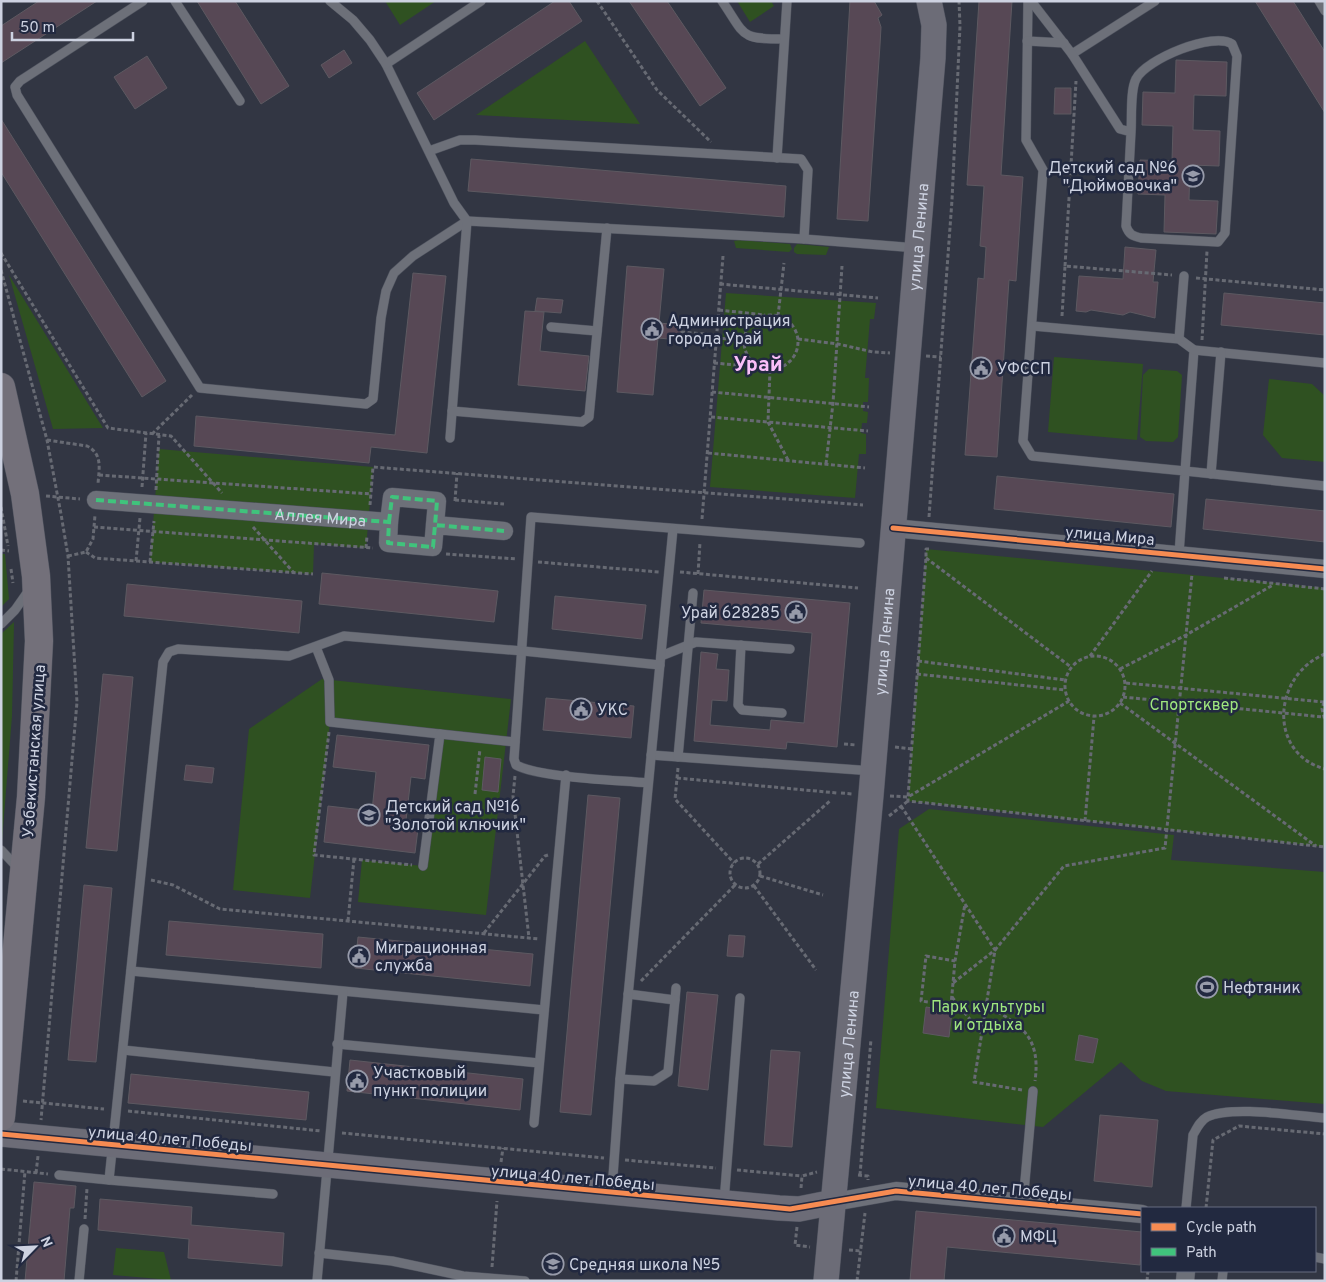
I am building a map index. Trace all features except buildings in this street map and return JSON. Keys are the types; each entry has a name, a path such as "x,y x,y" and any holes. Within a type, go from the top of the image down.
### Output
{"main road":[{"name":"улица Ленина","path":"826,1281 873,771 933,58 934,25 929,1"},
{"name":"Узбекистанская улица","path":"1,388 25,494 25,582 39,641 36,727 24,874 8,984 2,1108"},
{"name":"улица 40 лет Победы","path":"1,1134 499,1183 790,1209 834,1202"}],"street":[{"name":"Аллея Мира","path":"392,498 437,501 433,547 388,543 389,522 392,498"},
{"name":"Аллея Мира","path":"96,500 389,522"},
{"path":"435,526 504,531"},
{"name":"улица Мира","path":"893,528 1325,568"},
{"name":"улица 40 лет Победы","path":"834,1202 896,1191 1141,1214"}],"lane":[{"path":"143,1 20,81 15,87 22,103 200,388 366,404 373,399 381,318 386,291 394,273 413,256 467,221 804,239 917,248"},
{"path":"175,1 240,102"},
{"path":"330,1 353,20 370,40 386,64 454,203 467,221 450,438"},
{"path":"386,64 481,1"},
{"path":"722,1 745,35 755,39 784,39"},
{"path":"777,158 787,1"},
{"path":"1029,1 1026,41 1026,140 1043,170 1033,326 1023,441 1032,456 1325,486"},
{"path":"1029,1 1064,43 1120,129 1131,132"},
{"path":"1074,58 1156,1"},
{"path":"1319,1 1325,11"},
{"path":"1222,40 1232,44 1237,56 1226,233 1218,242 1207,243 1141,238 1132,236 1128,232 1126,226 1131,132 1134,84 1142,71 1179,50 1222,40"},
{"path":"1026,41 1064,43"},
{"path":"429,151 452,142 475,140 801,159 808,170 804,239"},
{"path":"452,411 582,422 589,417 607,228"},
{"path":"1179,339 1184,276"},
{"path":"551,326 597,331"},
{"path":"1033,326 1179,339 1198,350 1325,363"},
{"path":"1179,554 1184,471 1198,350"},
{"path":"1211,474 1222,352"},
{"path":"648,783 566,775 524,769 516,765 514,759 515,742 532,518 860,543"},
{"path":"612,1192 620,1080 673,528"},
{"path":"1,624 21,602 25,582"},
{"path":"678,757 693,593"},
{"path":"109,1180 163,662 169,652 178,649 289,656 344,636 660,661 688,644 696,642 790,649"},
{"path":"741,644 738,705 742,710 782,713"},
{"path":"316,646 329,680 330,722 515,742"},
{"path":"423,866 440,734"},
{"path":"651,755 873,771"},
{"path":"534,1123 566,775"},
{"path":"1,850 24,874"},
{"path":"131,970 544,1010"},
{"path":"620,1080 654,1081 668,1072 676,988"},
{"path":"317,1281 334,1072 343,992"},
{"path":"628,994 675,1000"},
{"path":"724,1203 740,998"},
{"path":"337,1044 539,1063"},
{"path":"123,1050 334,1072"},
{"path":"1023,1203 1033,1091"},
{"path":"1186,1207 1193,1135 1198,1125 1205,1118 1230,1112 1325,1118"},
{"path":"59,1175 273,1194"},
{"path":"79,1281 84,1230"},
{"path":"319,1253 392,1261 463,1278 525,1281"}],"path":[{"path":"597,1 657,90 724,155"},
{"path":"929,519 952,200 960,26 958,1"},
{"path":"1061,328 1074,58"},
{"path":"1198,350 1206,278 1207,243"},
{"path":"1,253 108,428 170,436 294,573"},
{"path":"705,492 722,256"},
{"path":"778,316 784,263"},
{"path":"826,464 842,295 842,266"},
{"path":"1065,266 1325,290"},
{"path":"720,284 878,298"},
{"path":"714,363 770,370 788,364 798,349 798,340 790,323 778,316 719,310"},
{"path":"761,368 748,357 744,340 750,324 766,315"},
{"path":"681,332 744,340"},
{"path":"798,340 838,344 873,352"},
{"path":"770,370 768,422 788,460"},
{"path":"152,434 200,388"},
{"path":"712,392 869,407"},
{"path":"710,416 868,431"},
{"path":"708,453 866,468"},
{"path":"366,548 373,467 863,505"},
{"path":"99,475 371,494"},
{"path":"42,496 96,500"},
{"path":"455,500 504,504"},
{"path":"1,507 9,550 25,582"},
{"path":"94,527 376,548"},
{"path":"1,550 9,550"},
{"path":"86,552 95,558 313,574"},
{"path":"441,553 858,588"},
{"path":"1071,667 926,557 908,801 1325,847"},
{"path":"1090,656 1152,570"},
{"path":"953,983 995,950 1064,866 1165,848 1192,574"},
{"path":"1120,669 1186,635 1274,584"},
{"path":"1325,654 1303,666 1288,686 1284,698 1283,713 1290,740 1299,753 1310,762 1325,769"},
{"path":"1090,656 1102,656 1113,662 1120,669 1126,683 1124,697 1114,710 1094,717 1076,710 1068,702 1065,690 1065,680 1071,667 1082,658 1090,656"},
{"path":"918,661 1065,680"},
{"path":"917,674 1065,690"},
{"path":"1126,683 1324,702 1323,717 1325,721"},
{"path":"1124,697 1178,704 1323,717"},
{"path":"908,797 1068,702"},
{"path":"1120,703 1175,745 1316,846"},
{"path":"1085,821 1094,717"},
{"path":"330,722 314,855 423,866"},
{"path":"475,794 482,738"},
{"path":"678,757 675,799 734,863"},
{"path":"516,765 513,796 529,938"},
{"path":"677,778 837,793"},
{"path":"758,864 831,800"},
{"path":"901,806 995,950 986,1006 982,1033 974,1082 1033,1091 1037,1063 1034,1045 1022,1028 1007,1016 986,1006"},
{"path":"484,934 545,856 558,854"},
{"path":"749,858 758,864 760,876 754,886 744,888 735,885 730,872 734,863 738,860 749,858"},
{"path":"348,921 354,859"},
{"path":"760,876 823,895"},
{"path":"139,878 168,883 220,909 550,940"},
{"path":"628,994 735,885"},
{"path":"754,886 816,970"},
{"path":"955,961 926,956 921,1002 951,1005 955,961 966,904"},
{"path":"952,996 982,1033"},
{"path":"2,1108 117,1110 329,1132 802,1176"},
{"path":"1206,1207 1213,1140 1239,1126 1325,1134"},
{"path":"491,1278 503,1148"},
{"path":"1,1169 59,1175"},
{"path":"16,1281 25,1172"},
{"path":"84,1230 88,1178"},
{"path":"857,1281 861,1251"}],"green space":[{"path":"385,1 436,1 400,25"},
{"path":"737,1 771,1 774,6 750,22"},
{"path":"585,41 640,124 476,115"},
{"path":"734,241 790,244 792,249 789,252 736,248"},
{"path":"797,244 829,247 826,255 797,254 794,252 794,248"},
{"path":"9,275 103,428 53,429"},
{"path":"726,293 876,303 874,319 870,319 865,378 869,378 868,402 863,402 863,411 868,412 867,423 862,423 861,433 866,434 866,454 859,454 855,498 710,487"},
{"path":"1054,357 1143,364 1137,440 1048,432"},
{"path":"1149,369 1177,371 1182,375 1178,437 1173,442 1146,441 1140,437 1143,375"},
{"path":"1269,379 1312,384 1325,396 1325,462 1282,458 1263,435"},
{"path":"159,449 373,467 366,548 314,544 313,574 150,562"},
{"name":"Спортсквер","path":"926,549 1325,588 1325,847 908,801"},
{"path":"1,554 5,554 9,599 1,607"},
{"path":"14,622 12,716 2,841 1,634"},
{"name":"Детский сад №16 \"Золотой ключик\"","path":"322,679 511,699 486,915 358,902 362,860 423,866 440,734 330,722 310,898 233,890 249,729"},
{"name":"Парк культуры и отдыха","path":"929,809 1174,835 1171,860 1325,872 1325,1104 1166,1091 1142,1081 1121,1062 1043,1127 876,1108 899,829"},
{"path":"116,1248 164,1252 171,1280 113,1275"}],"marked path":[{"path":"389,522 392,497 437,501 435,525"},
{"path":"96,500 389,522 388,543 433,547 435,525 504,531"}],"cycle path":[{"path":"893,528 1325,569"},
{"path":"1,1134 790,1209 896,1191 1141,1214"}],"place":[{"name":"Детский сад №6 \"Дюймовочка\"","path":"1193,176"},
{"name":"Администрация города Урай","path":"652,329"},
{"name":"УФССП","path":"981,368"},
{"name":"Урай 628285","path":"796,612"},
{"name":"УКС","path":"581,709"},
{"name":"Детский сад №16 \"Золотой ключик\"","path":"369,815"},
{"name":"Миграционная служба","path":"359,956"},
{"name":"Нефтяник","path":"1207,987"},
{"name":"Участковый пункт полиции","path":"357,1081"},
{"name":"МФЦ","path":"1004,1236"},
{"name":"Средняя школа №5","path":"553,1264"}],"district":[{"name":"Урай","path":"758,364"}]}
